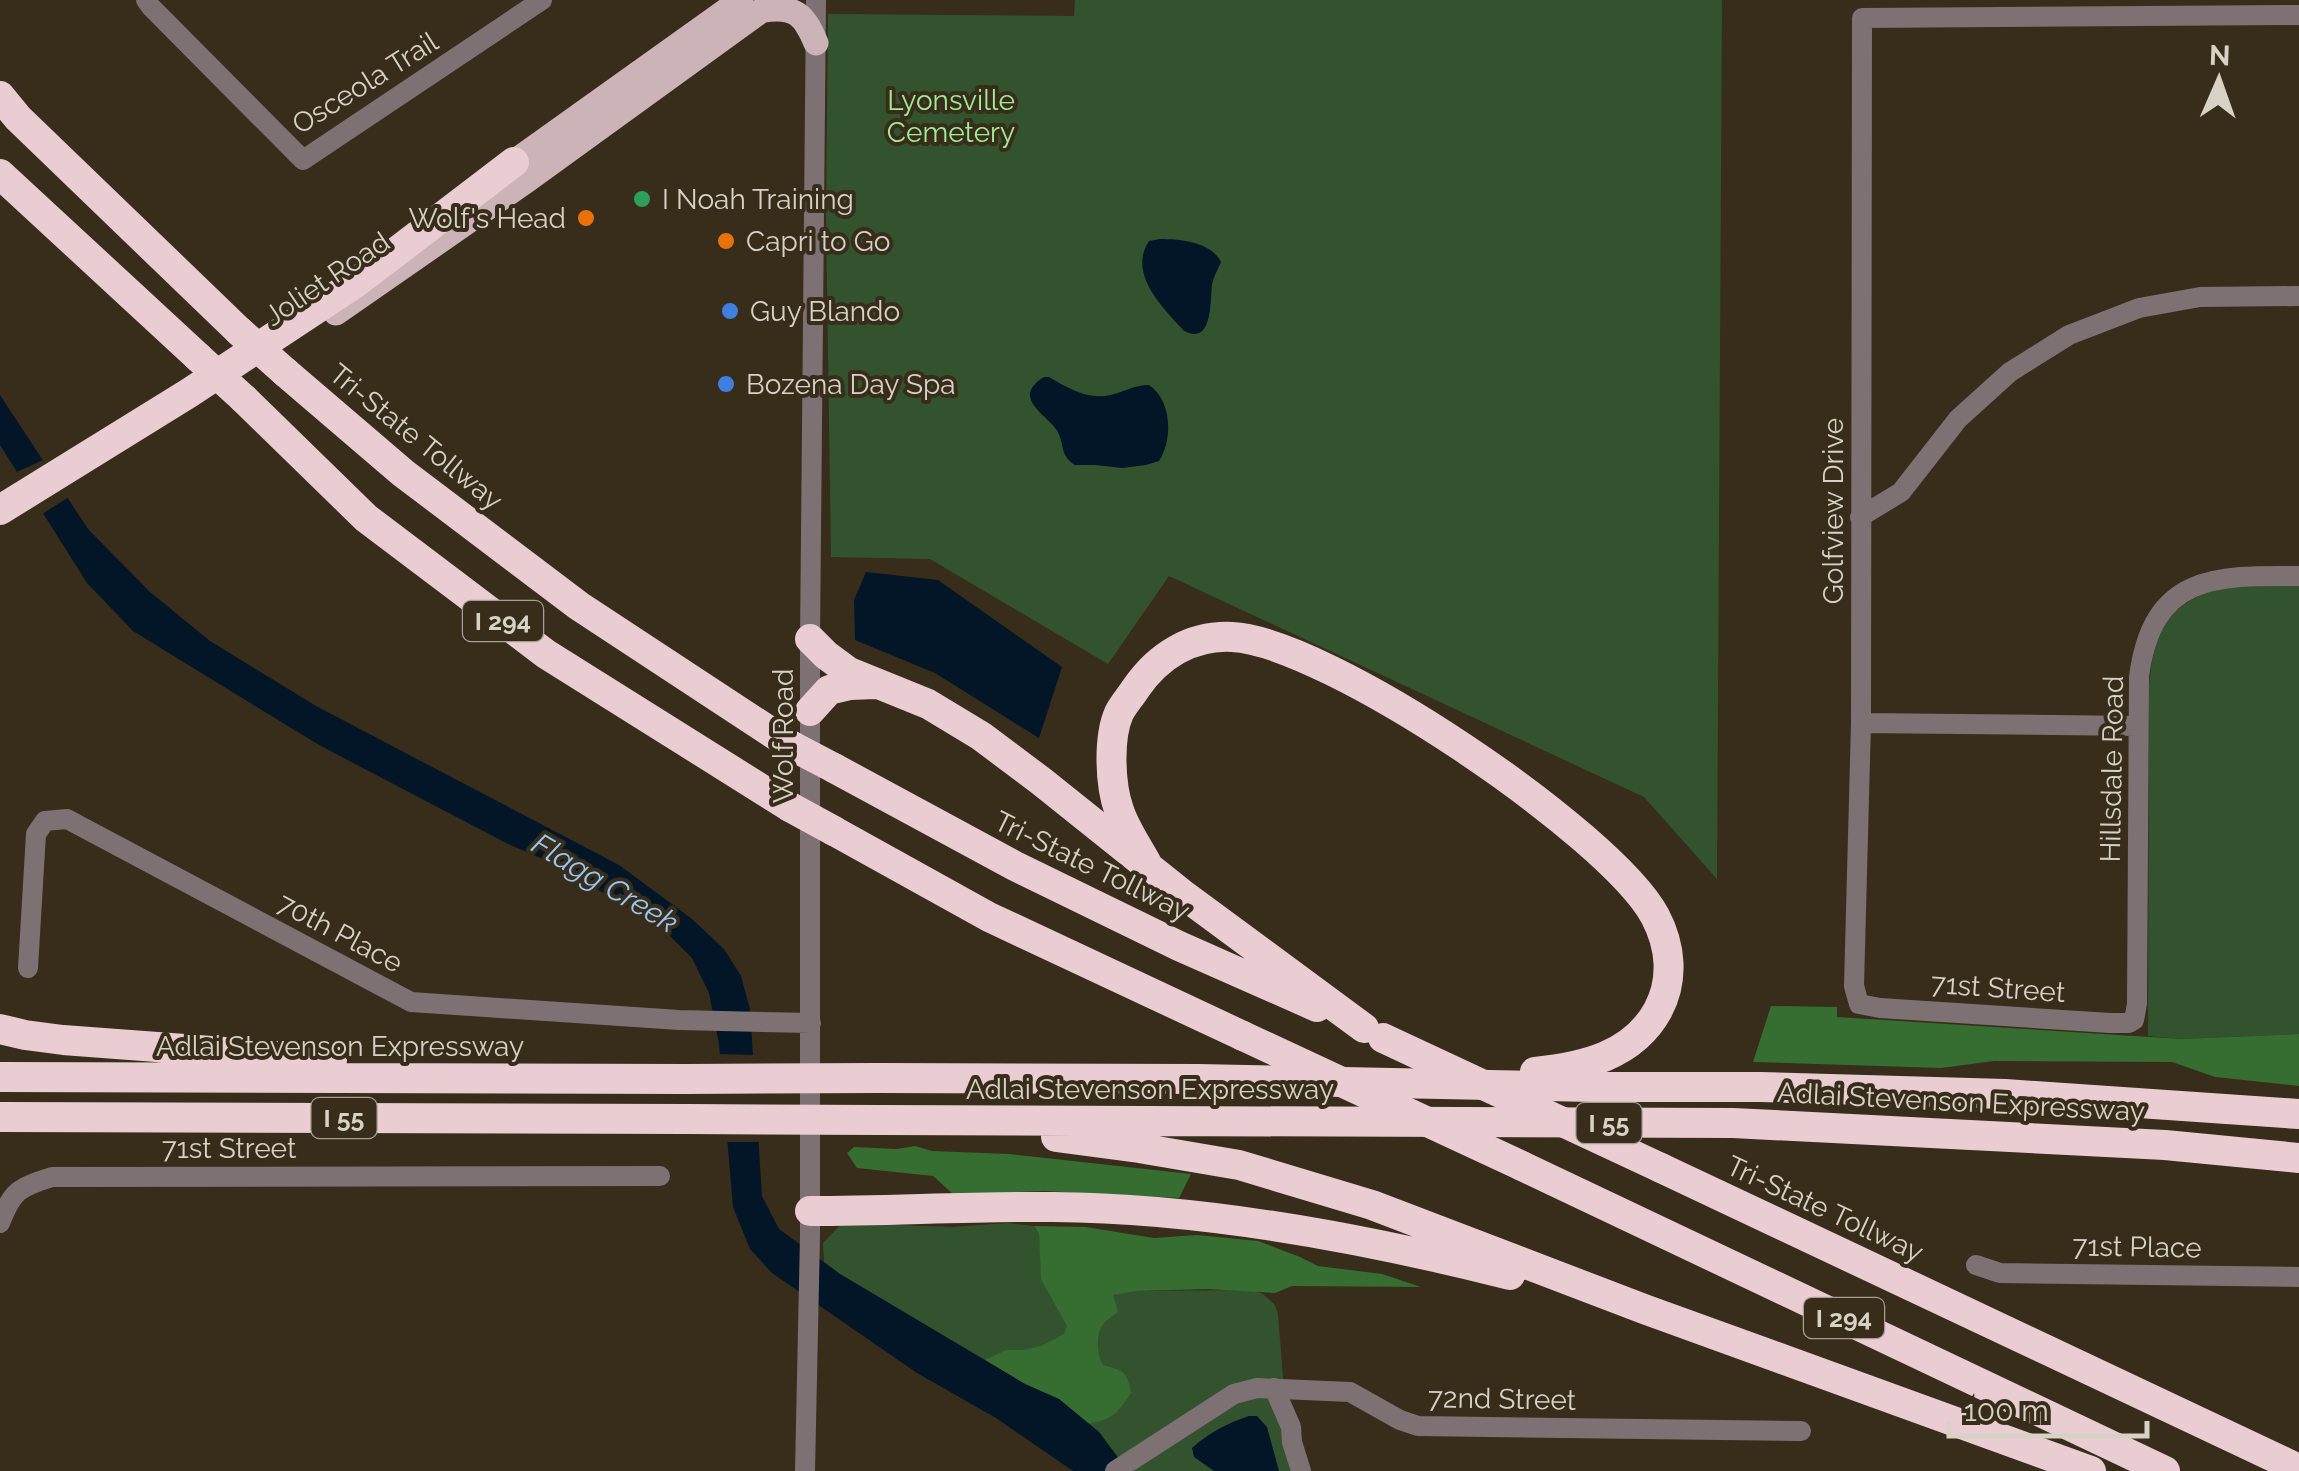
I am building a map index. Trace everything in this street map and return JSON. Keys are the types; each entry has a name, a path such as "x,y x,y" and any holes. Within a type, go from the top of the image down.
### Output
{"highway":[{"name":"Tri-State Tollway","path":"0,96 18,118 239,330 403,473 580,606 792,746 1064,890 1179,946 1374,1033 2299,1469"},
{"path":"7,504 63,473 113,432 351,278 514,162"},
{"name":"I 294","path":"0,174 244,399 366,518 546,654 790,808 989,917 2165,1471"},
{"name":"Joliet Road","path":"63,473 121,453"},
{"path":"1147,864 1119,810 1110,760 1118,715 1146,674 1170,653 1193,642 1234,637 1284,649 1379,696 1436,730 1552,813 1634,886 1662,931 1669,966 1661,1004 1638,1038 1607,1057 1562,1069 1399,1083"},
{"path":"810,640 849,672 928,704 981,736 1182,892 1374,1033"},
{"path":"810,711 829,690 878,684"},
{"path":"0,1029 63,1040 645,1079"},
{"name":"Adlai Stevenson Expressway","path":"0,1077 1198,1079 1760,1087 1986,1094 2299,1114"},
{"name":"Adlai Stevenson Expressway","path":"0,1117 1733,1123 2165,1145 2299,1158"},
{"path":"918,1120 1239,1165 1372,1205 1644,1309 2091,1471"},
{"path":"810,1224 1055,1207 1203,1216 1367,1242 1644,1309"}],"main road":[{"path":"514,162 760,3 798,14 808,23 816,43"},
{"name":"Joliet Road","path":"121,453 380,285 760,3"}],"street":[{"name":"Osceola Trail","path":"146,0 303,160 542,0"},
{"name":"Wolf Road","path":"805,1471 810,1224 816,0"},
{"name":"Golfview Drive","path":"1858,1004 1854,986 1861,723 1862,18 2299,15"},
{"path":"1860,517 1901,492 1958,418 2010,372 2069,335 2138,308 2200,297 2299,296"},
{"name":"Hillsdale Road","path":"2134,1020 2138,726 2142,652 2148,634 2181,592 2208,581 2299,576"},
{"path":"1861,723 2138,726"},
{"name":"70th Place","path":"28,968 36,834 45,821 66,819 411,1002 680,1020 811,1023"},
{"name":"71st Street","path":"1858,1004 2110,1022 2134,1020"},
{"name":"71st Street","path":"0,1224 10,1198 28,1185 52,1177 660,1176"},
{"name":"71st Place","path":"1976,1265 2000,1273 2299,1277"},
{"name":"72nd Street","path":"1114,1471 1234,1394 1257,1388 1350,1392 1418,1426 1801,1431"},
{"path":"1274,1388 1290,1426 1301,1471"}],"green space":[{"name":"Lyonsville Cemetery","path":"1075,0 1722,0 1717,879 1644,797 1169,576 1108,664 930,559 831,557 826,215 828,14 1074,16"},
{"path":"2235,586 2299,586 2299,1034 2182,1039 2148,1036 2151,669 2161,633 2180,608 2213,591"},
{"path":"1771,1006 1837,1007 1837,1017 2182,1039 2299,1034 2299,1086 2215,1077 2172,1062 1994,1061 1941,1068 1753,1062"},
{"path":"915,1146 932,1151 1009,1154 1191,1174 1179,1198 1045,1191 953,1194 933,1176 857,1168 847,1153 854,1147"},
{"path":"842,1223 1034,1226 1039,1234 1042,1279 1136,1291 1254,1290 1263,1294 1278,1314 1283,1377 1279,1418 1290,1471 1128,1471 1099,1432 1059,1399 1025,1384 824,1262 823,1243"},
{"path":"1034,1226 1086,1227 1154,1238 1197,1235 1258,1241 1318,1266 1382,1274 1421,1287 1292,1286 1275,1293 1207,1289 1113,1295 1118,1312 1101,1328 1098,1350 1103,1365 1126,1376 1131,1393 1114,1415 1088,1424 1059,1399 985,1360 1006,1350 1041,1346 1064,1334 1067,1326 1041,1279 1039,1234"}],"water":[{"path":"1160,239 1203,246 1221,262 1213,282 1208,320 1200,332 1184,331 1158,302 1145,278 1143,253 1149,241"},
{"path":"1044,377 1093,396 1149,385 1162,400 1168,421 1167,442 1159,461 1122,468 1075,465 1066,457 1056,429 1030,398 1030,391"},
{"name":"Flagg Creek","path":"0,395 88,529 150,592 210,641 316,706 619,865 692,919 724,949 741,976 750,1009 762,1196 779,1229 840,1274 1025,1384 1059,1399 1099,1432 1128,1471 1073,1471 996,1418 917,1373 772,1273 750,1249 733,1207 719,1044 709,993 692,958 663,929 557,865 508,844 319,745 133,631 87,583 0,445"},
{"path":"866,572 938,580 1062,667 1039,738 935,673 855,640 854,600"},
{"path":"1249,1416 1257,1416 1267,1427 1279,1471 1214,1471 1194,1457 1192,1448 1205,1438"}],"pier":[{"path":"48,458 72,495 39,516 12,474"},
{"path":"715,1054 758,1055 764,1142 722,1142"}],"place":[{"name":"I Noah Training","path":"642,199"},
{"name":"Wolf's Head","path":"586,218"},
{"name":"Capri to Go","path":"726,241"},
{"name":"Guy Blando","path":"730,311"},
{"name":"Bozena Day Spa","path":"726,384"}]}
